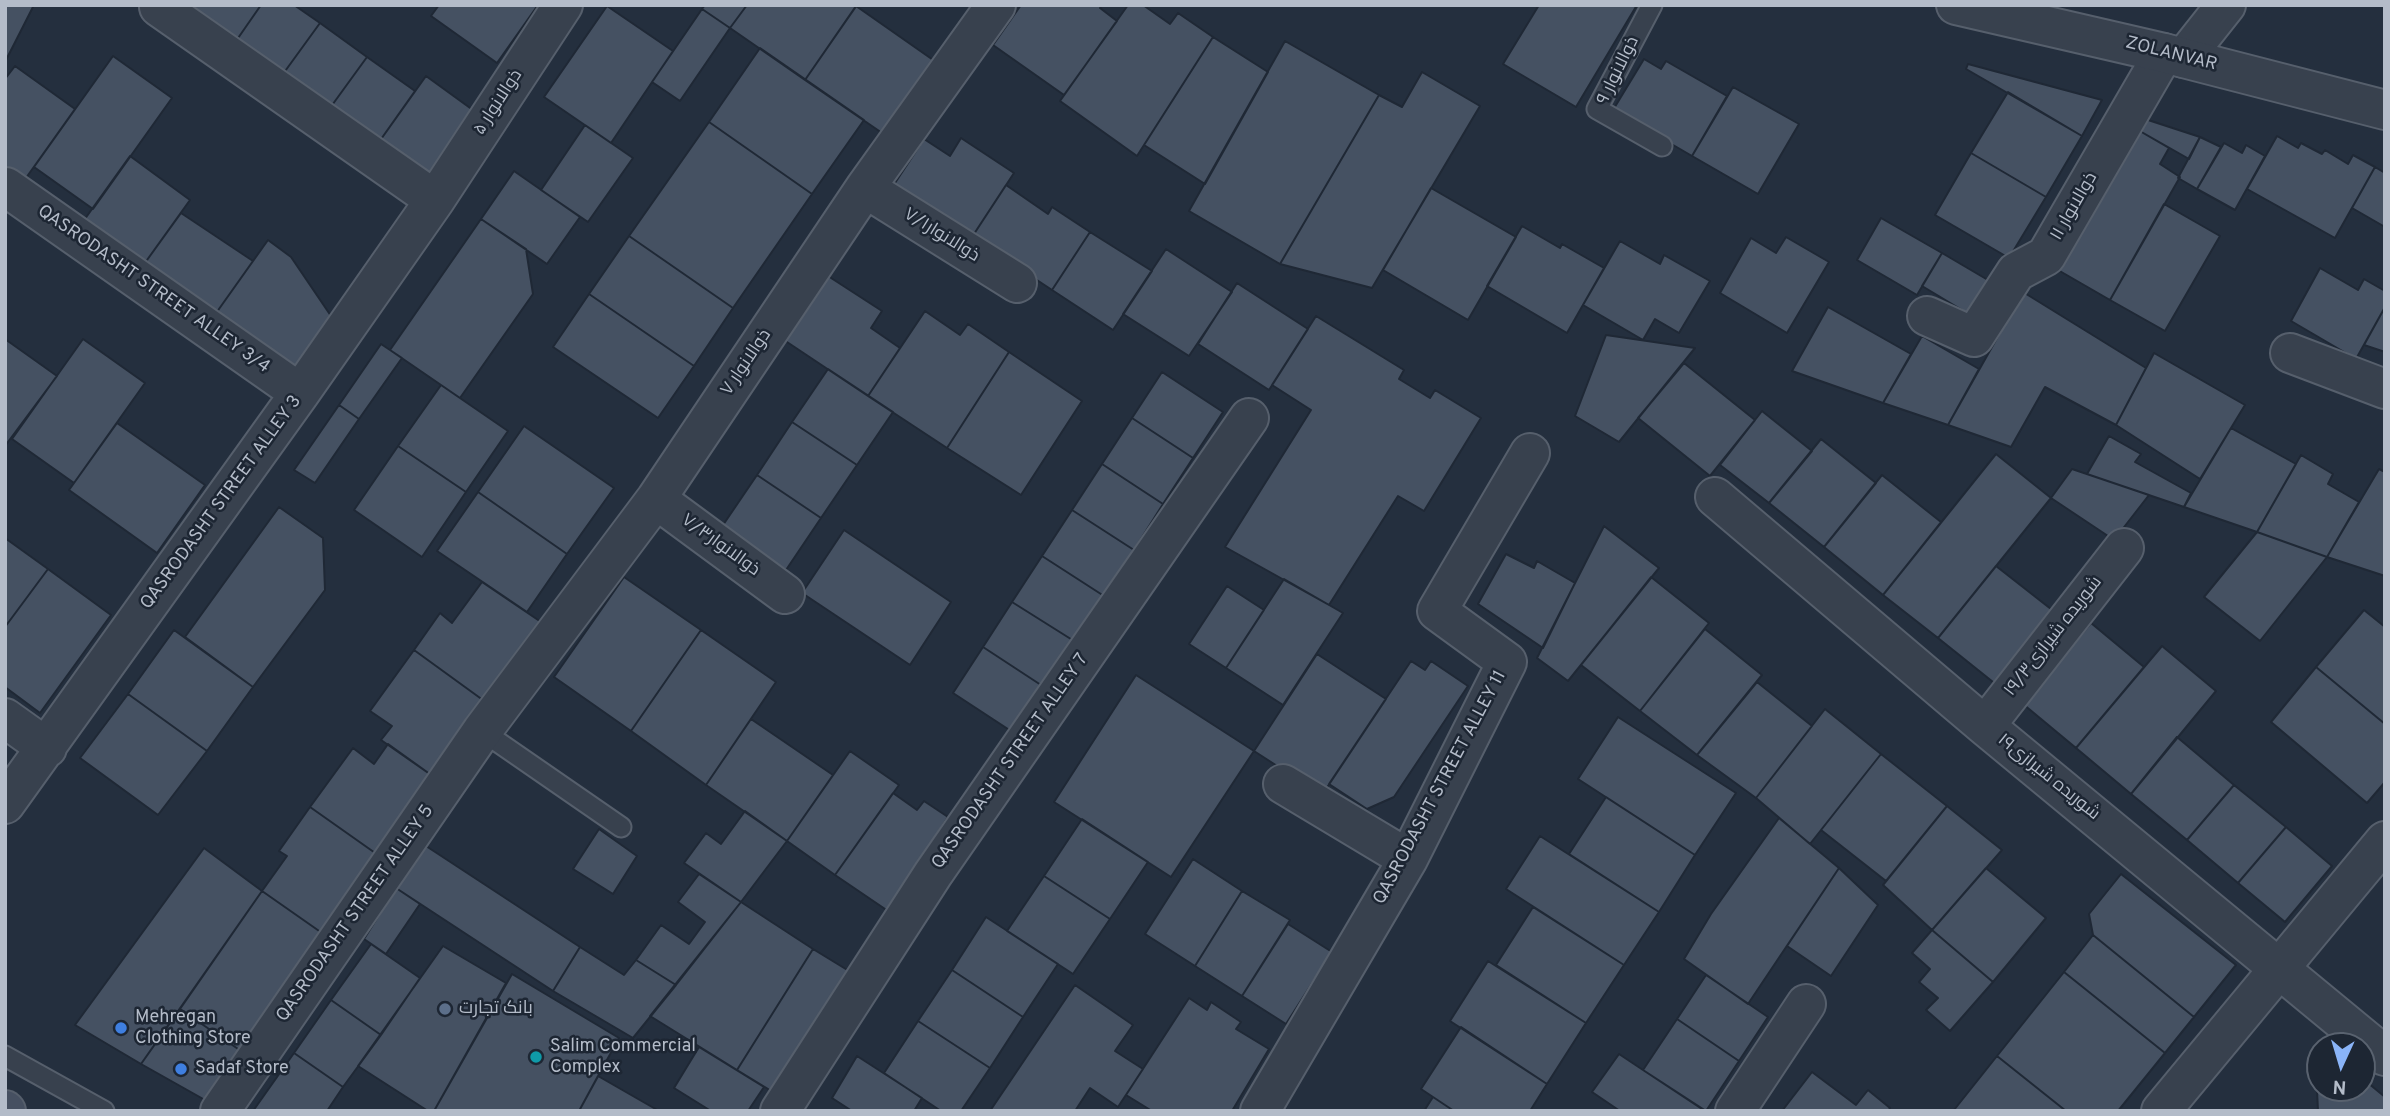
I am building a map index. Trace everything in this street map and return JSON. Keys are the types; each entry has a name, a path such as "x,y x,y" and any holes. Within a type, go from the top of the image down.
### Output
{"street":[{"name":"ذوالانوار ۵","path":"435,200 564,5"},
{"name":"ذوالانوار ۷","path":"487,724 656,499 866,188 996,5"},
{"name":"ZOLANVAR","path":"1956,5 2174,55 2385,110"},
{"path":"2174,55 2226,5"},
{"path":"159,7 435,200"},
{"name":"ذوالانوار ۱۱","path":"1927,316 1975,337 2017,272 2046,256 2174,55"},
{"name":"QASRODASHT STREET ALLEY 3/4","path":"6,187 300,393"},
{"name":"ذوالانوار۷/۱","path":"866,188 1017,283"},
{"name":"QASRODASHT STREET ALLEY 3","path":"5,804 435,200"},
{"path":"2290,353 2385,389"},
{"name":"QASRODASHT STREET ALLEY 7","path":"780,1111 933,874 1249,418"},
{"name":"QASRODASHT STREET ALLEY 11","path":"1260,1111 1408,859 1507,663 1437,611 1530,453"},
{"name":"شوریده شیرازی۱۹","path":"1715,497 1985,726 2385,1056"},
{"name":"ذوالانوار۷/۳","path":"656,499 785,594"},
{"name":"شوریده شیرازی۱۹/۳","path":"1985,726 2124,548"},
{"path":"5,718 47,748"},
{"name":"QASRODASHT STREET ALLEY 5","path":"220,1111 487,724"},
{"path":"1283,784 1408,859"},
{"path":"2161,1111 2385,841"},
{"path":"1735,1111 1806,1004"}],"lane":[{"name":"ذوالانوار ۹","path":"1652,5 1597,109 1662,146"},
{"path":"487,724 621,827"},
{"path":"5,1056 104,1111"}],"building":[{"path":"5,5 34,5 5,62"},
{"path":"189,5 261,5 236,41"},
{"path":"261,5 294,5 320,23 283,74 236,41"},
{"path":"439,5 538,5 497,63 431,16"},
{"path":"705,5 747,5 730,28 702,9"},
{"path":"747,5 857,5 805,80 730,28"},
{"path":"1021,5 1102,5 1100,8 1117,21 1064,95 993,45"},
{"path":"1128,5 1143,5 1170,24 1178,13 1213,37 1137,156 1060,101"},
{"path":"1539,5 1637,5 1576,107 1503,64"},
{"path":"607,6 673,51 611,143 544,97"},
{"path":"856,6 936,62 885,135 805,80"},
{"path":"702,9 730,28 680,101 652,82"},
{"path":"320,23 367,57 330,108 283,74"},
{"path":"1213,37 1268,72 1205,184 1144,145"},
{"path":"1285,41 1379,95 1280,264 1189,211"},
{"path":"760,48 864,120 812,194 709,122"},
{"path":"113,56 172,98 93,209 34,167"},
{"path":"367,57 415,91 379,142 330,108"},
{"path":"1644,59 1661,69 1666,61 1727,96 1692,156 1613,110"},
{"path":"1968,64 2102,100 2082,136 1966,69"},
{"path":"15,66 75,109 21,185 5,174 5,79"},
{"path":"1422,72 1480,106 1372,288 1280,264 1379,95 1402,107"},
{"path":"426,76 477,113 429,179 379,142"},
{"path":"1733,87 1799,124 1758,194 1692,156"},
{"path":"2008,92 2082,136 2046,197 1971,153"},
{"path":"2145,119 2200,137 2189,159 2138,130"},
{"path":"709,122 812,194 733,308 629,236"},
{"path":"585,125 633,158 588,222 541,190"},
{"path":"2138,130 2169,148 2160,164 2180,177 2110,300 2058,270"},
{"path":"2277,136 2298,148 2301,143 2322,154 2325,150 2348,164 2353,155 2375,167 2335,238 2247,189"},
{"path":"2200,137 2221,147 2197,189 2178,178"},
{"path":"961,138 1014,173 972,237 893,186 924,139 950,156"},
{"path":"2224,143 2242,153 2246,145 2265,156 2235,210 2197,189"},
{"path":"1971,153 2046,197 2009,258 1935,215"},
{"path":"130,156 190,200 142,267 82,223"},
{"path":"2375,167 2385,173 2385,227 2352,208"},
{"path":"514,171 580,217 547,264 481,219"},
{"path":"1006,185 1048,214 1052,207 1090,232 1052,290 972,237"},
{"path":"1431,188 1516,237 1468,320 1383,270"},
{"path":"2164,204 2220,236 2165,331 2110,300"},
{"path":"181,213 253,261 214,316 142,267"},
{"path":"1881,218 1942,253 1917,295 1857,260"},
{"path":"481,219 526,249 533,294 460,398 390,350"},
{"path":"1522,226 1560,248 1562,244 1604,268 1567,333 1487,286"},
{"path":"1090,232 1152,271 1113,330 1052,290"},
{"path":"629,236 733,308 694,366 589,294"},
{"path":"1786,237 1829,262 1787,333 1720,293 1751,238 1776,253"},
{"path":"268,240 291,257 331,316 292,371 214,316"},
{"path":"1620,241 1660,264 1664,255 1710,281 1679,333 1655,319 1643,340 1583,305"},
{"path":"1166,249 1232,292 1189,356 1123,314"},
{"path":"1942,253 1993,283 1972,316 1922,286"},
{"path":"2320,268 2358,290 2364,279 2385,291 2385,307 2356,359 2291,321"},
{"path":"828,276 882,311 871,328 900,348 868,396 784,340"},
{"path":"1237,283 1308,329 1269,390 1198,344"},
{"path":"2023,292 2146,368 2116,425 2045,387 2011,447 1948,425"},
{"path":"589,294 694,366 658,418 553,347"},
{"path":"1828,307 1911,354 1883,403 1792,371"},
{"path":"2385,307 2385,352 2364,345"},
{"path":"925,311 960,335 968,324 1009,352 947,448 868,396"},
{"path":"1316,316 1404,370 1399,379 1430,398 1435,390 1481,418 1424,511 1398,496 1329,605 1225,547 1311,410 1272,385"},
{"path":"1606,335 1695,348 1619,442 1575,416"},
{"path":"1922,336 1979,369 1948,425 1883,403"},
{"path":"5,339 57,376 5,446"},
{"path":"83,339 145,383 74,483 12,439"},
{"path":"381,344 402,358 359,419 339,405"},
{"path":"1009,352 1082,401 1021,495 947,448"},
{"path":"2154,353 2245,405 2200,479 2116,425"},
{"path":"1684,363 1755,420 1710,476 1638,418"},
{"path":"828,369 893,412 857,465 792,422"},
{"path":"1162,372 1223,412 1193,458 1132,418"},
{"path":"441,385 508,431 466,492 398,446"},
{"path":"339,405 359,419 315,483 294,470"},
{"path":"1762,411 1812,451 1769,503 1720,465"},
{"path":"1132,418 1193,458 1163,504 1102,464"},
{"path":"792,422 857,465 821,518 757,475"},
{"path":"117,423 205,485 157,553 69,490"},
{"path":"524,426 614,488 567,554 478,492"},
{"path":"2231,428 2296,464 2257,532 2184,507"},
{"path":"2109,436 2141,454 2135,462 2191,493 2184,507 2087,474"},
{"path":"1821,439 1876,483 1824,547 1769,503"},
{"path":"398,446 466,492 422,557 354,510"},
{"path":"1996,454 2051,498 1938,638 1883,595"},
{"path":"2301,455 2333,474 2328,484 2359,502 2327,557 2257,532"},
{"path":"1102,464 1163,504 1134,550 1072,510"},
{"path":"2072,469 2149,495 2114,540 2051,498"},
{"path":"2379,469 2385,472 2385,576 2327,557"},
{"path":"757,475 821,518 786,570 721,528"},
{"path":"1882,475 1941,522 1883,595 1824,547"},
{"path":"478,492 567,554 527,612 437,551"},
{"path":"279,507 323,538 325,590 253,687 185,637"},
{"path":"1072,510 1134,550 1104,596 1042,556"},
{"path":"1604,526 1659,568 1568,681 1537,658"},
{"path":"844,530 951,602 910,665 802,593"},
{"path":"2257,532 2327,557 2260,641 2204,597"},
{"path":"5,538 48,569 5,627"},
{"path":"1506,554 1534,568 1537,561 1575,583 1543,648 1478,604"},
{"path":"1042,556 1104,596 1074,641 1012,602"},
{"path":"1996,566 2056,613 1998,686 1938,638"},
{"path":"48,569 111,615 40,713 5,687 5,627"},
{"path":"624,577 701,630 631,731 554,677"},
{"path":"1651,577 1709,623 1640,711 1581,665"},
{"path":"1284,579 1343,613 1283,705 1226,668"},
{"path":"482,582 544,624 487,703 414,650 440,613 452,623"},
{"path":"1227,586 1264,610 1226,668 1189,644"},
{"path":"1012,602 1074,641 1044,687 983,647"},
{"path":"2364,610 2385,627 2385,724 2316,667"},
{"path":"2091,623 2144,667 2076,748 2023,704"},
{"path":"1705,629 1762,675 1697,755 1640,711"},
{"path":"174,630 253,687 207,751 128,694"},
{"path":"701,630 776,682 706,785 631,731"},
{"path":"2162,646 2216,691 2131,794 2076,748"},
{"path":"983,647 1044,687 1014,733 953,693"},
{"path":"414,650 487,703 434,777 381,740 392,726 370,711"},
{"path":"1317,654 1386,699 1322,795 1254,751"},
{"path":"1411,661 1425,670 1431,661 1468,686 1394,797 1367,809 1329,784"},
{"path":"2316,667 2385,724 2385,782 2367,803 2271,722"},
{"path":"1136,675 1254,751 1171,877 1054,802"},
{"path":"1757,682 1812,726 1756,798 1697,755"},
{"path":"128,694 207,751 158,815 80,758"},
{"path":"1825,709 1881,754 1810,844 1756,798"},
{"path":"1618,717 1736,793 1695,855 1578,779"},
{"path":"751,719 833,775 787,841 706,785"},
{"path":"2177,737 2234,785 2187,840 2131,794"},
{"path":"388,744 434,777 378,855 310,807 353,748 374,764"},
{"path":"850,751 899,785 835,875 787,841"},
{"path":"1881,754 1947,806 1886,881 1821,830"},
{"path":"2234,785 2286,827 2238,883 2187,840"},
{"path":"893,793 917,810 924,801 948,817 888,911 835,875"},
{"path":"1606,797 1695,855 1659,912 1569,854"},
{"path":"1947,806 2002,850 1932,930 1883,885"},
{"path":"310,807 378,855 322,933 262,891 287,856 279,851"},
{"path":"745,811 787,841 741,902 684,863 706,833 721,844"},
{"path":"1779,818 1839,868 1748,1004 1684,959 1711,914"},
{"path":"1082,819 1148,862 1110,919 1044,876"},
{"path":"2286,827 2332,866 2285,922 2238,883"},
{"path":"599,829 637,856 613,894 573,869"},
{"path":"1540,836 1659,912 1624,965 1506,889"},
{"path":"426,846 580,947 553,991 396,888"},
{"path":"204,848 262,891 141,1064 75,1025"},
{"path":"1193,859 1242,891 1195,966 1145,934"},
{"path":"1839,868 1878,905 1831,976 1787,946"},
{"path":"1986,868 2046,918 1993,982 1932,930"},
{"path":"699,874 741,902 676,985 636,960 661,925 689,944 705,922 678,902"},
{"path":"2121,874 2236,965 2194,1017 2093,935 2089,914"},
{"path":"1044,876 1110,919 1073,974 1007,931"},
{"path":"396,888 420,904 386,954 364,939"},
{"path":"262,891 322,933 241,1051 180,1009"},
{"path":"1242,891 1290,920 1242,996 1195,966"},
{"path":"741,902 813,949 737,1070 650,1016"},
{"path":"1533,907 1624,965 1586,1023 1496,965"},
{"path":"986,917 1058,964 1023,1017 952,970"},
{"path":"1288,924 1332,952 1286,1024 1242,996"},
{"path":"1932,930 1993,982 1950,1031 1926,1010 1938,998 1919,982 1930,969 1912,953"},
{"path":"2093,935 2194,1017 2165,1053 2064,972"},
{"path":"371,944 420,978 381,1035 331,1000"},
{"name":"بانک تجارت","path":"443,946 506,983 434,1111 428,1111 358,1066"},
{"path":"580,947 624,975 636,960 676,985 633,1038 553,991"},
{"path":"813,949 849,971 773,1092 737,1070"},
{"path":"1488,961 1586,1023 1547,1084 1450,1021"},
{"path":"952,970 1023,1017 990,1068 918,1021"},
{"path":"2064,972 2165,1053 2118,1111 2066,1111 1997,1056"},
{"name":"Salim Commercial Complex","path":"512,974 619,1038 579,1111 434,1111"},
{"path":"1706,975 1768,1017 1739,1061 1677,1019"},
{"path":"1075,985 1133,1025 1115,1051 1143,1069 1118,1107 1090,1088 1075,1111 990,1111"},
{"path":"1189,998 1207,1010 1211,1002 1241,1022 1236,1029 1269,1049 1232,1111 1152,1111 1126,1095"},
{"path":"331,1000 381,1035 343,1087 294,1053"},
{"path":"180,1009 241,1051 205,1100 141,1064"},
{"path":"1677,1019 1739,1061 1706,1111 1643,1070"},
{"path":"918,1021 990,1068 961,1111 941,1111 884,1073"},
{"path":"1461,1027 1547,1084 1530,1111 1454,1111 1421,1089"},
{"path":"699,1047 764,1087 748,1111 711,1111 674,1088"},
{"path":"294,1053 343,1087 327,1111 253,1111"},
{"path":"1619,1054 1705,1111 1620,1111 1592,1092"},
{"path":"857,1056 922,1098 914,1111 852,1111 832,1098"},
{"path":"1997,1056 2066,1111 1954,1110"},
{"path":"1812,1072 1856,1105 1868,1090 1890,1108 1888,1111 1782,1111"},
{"path":"598,1076 659,1111 579,1111"},
{"path":"2376,1090 2385,1097 2385,1111 2318,1111 2318,1102 2376,1102"},
{"path":"1433,1097 1454,1111 1424,1111"}],"place":[{"name":"بانک تجارت","path":"445,1009"},
{"name":"Mehregan Clothing Store","path":"121,1028"},
{"name":"Salim Commercial Complex","path":"536,1057"},
{"name":"Sadaf Store","path":"181,1069"}]}
